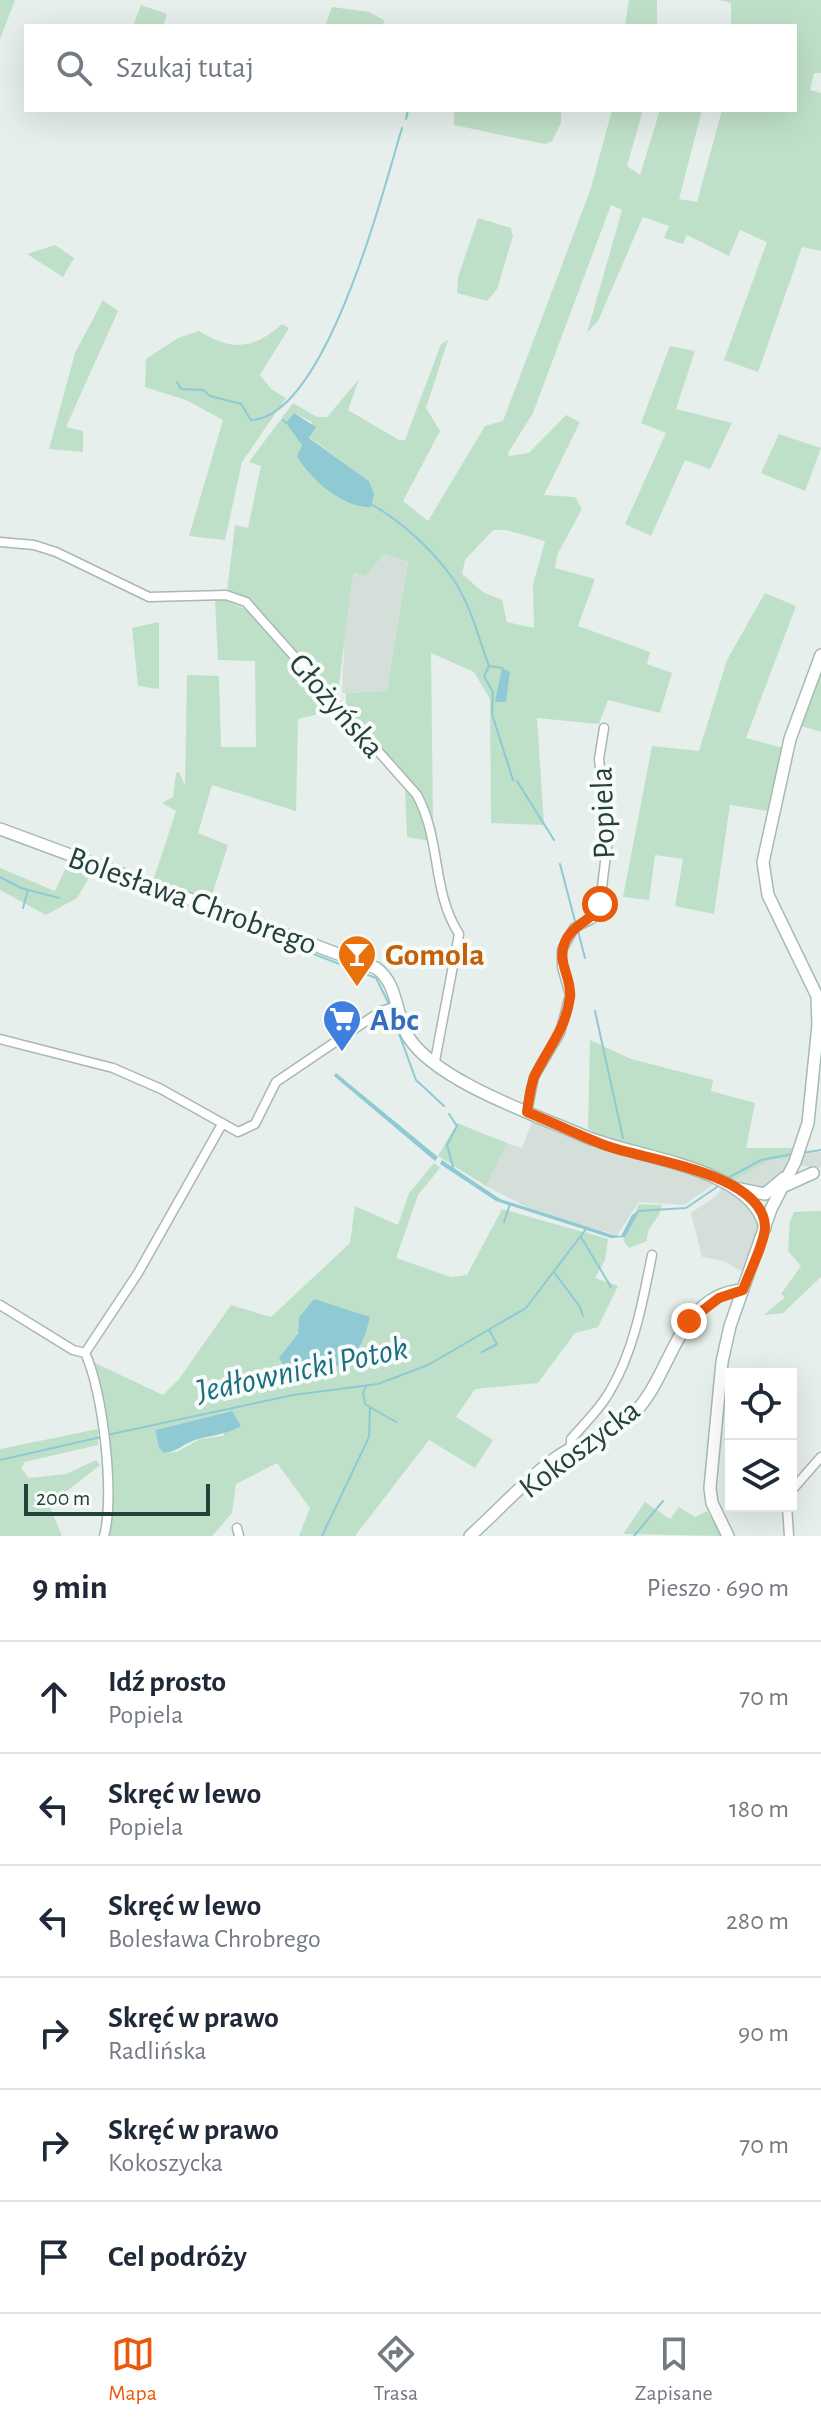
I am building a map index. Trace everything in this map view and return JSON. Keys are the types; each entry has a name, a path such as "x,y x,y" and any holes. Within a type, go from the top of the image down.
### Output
{"street":[{"name":"Głożyńska","path":"0,542 34,545 56,552 149,597 226,595 246,602 417,795 432,831 445,912 459,934 435,1061"},
{"path":"782,1187 808,1123 818,1055 817,996 768,895 763,862 790,739 821,655"},
{"name":"Popiela","path":"527,1112 534,1077 560,1033 570,995 561,959 577,927 592,919 600,904 608,837 599,759 604,728"},
{"name":"Bolesława Chrobrego","path":"0,829 362,962 384,974 392,1008 410,1040 477,1090 605,1145 690,1167 765,1202"},
{"path":"0,1039 123,1072 161,1089 221,1126 238,1132 255,1124 276,1082 392,1008"},
{"path":"85,1353 138,1273 221,1126"},
{"path":"791,1169 817,1173"},
{"path":"728,1536 712,1503 711,1474 722,1362 765,1229 765,1202 791,1169"},
{"path":"765,1202 782,1187 817,1173"},
{"path":"571,1448 571,1439 610,1393 619,1374 639,1316 652,1255"},
{"name":"Kokoszycka","path":"470,1536 571,1448 609,1431 637,1410 697,1313 728,1292 743,1290"},
{"path":"0,1305 73,1350 85,1353 91,1365 110,1488 104,1536"},
{"path":"797,1484 821,1457"},
{"path":"787,1512 789,1536"}],"shaded area":[{"path":"384,554 408,562 387,691 342,693 346,601 352,578 355,573 365,575"},
{"path":"533,1119 611,1152 693,1172 714,1184 684,1205 639,1202 617,1235 540,1214 486,1186 507,1143 522,1148"},
{"path":"821,1152 821,1168 798,1165 803,1154"},
{"path":"791,1158 780,1178 764,1188 756,1189 731,1182 771,1160"},
{"path":"723,1186 744,1201 760,1219 760,1235 741,1271 724,1261 702,1257 691,1213 716,1196"}],"green space":[{"path":"0,0 15,0 0,39"},
{"path":"629,0 657,0 657,24 625,24"},
{"path":"719,0 821,0 821,73 814,73 810,90 821,93 821,251 802,247 758,372 724,360 767,242 740,230 729,256 687,235 683,244 664,238 669,226 643,217 598,321 587,333 622,210 611,205 533,413 508,453 509,456 529,453 566,415 580,422 544,495 575,497 582,509 557,555 555,568 595,579 578,626 650,652 647,664 672,673 660,713 608,700 599,724 537,718 544,825 491,823 490,699 474,672 431,653 433,819 417,790 346,711 346,693 387,691 408,562 384,554 365,576 355,573 352,578 337,701 257,608 227,592 235,525 248,528 261,466 249,462 293,403 317,417 327,417 359,379 348,410 399,440 405,440 441,344 448,340 426,408 440,431 403,501 428,521 485,426 503,421 591,188 611,112 642,112 627,166 640,175 659,112 701,112 679,199 697,202 721,112 797,112 797,24 731,24 731,3","holes":["294,413 312,422 309,437 369,481 374,494 365,508 326,488 302,465 297,456 302,445","493,530 506,530 545,541 533,585 534,628 507,622 502,600 483,592 462,574 465,560"]},
{"path":"141,5 167,14 164,24 134,24"},
{"path":"332,7 369,12 384,20 383,24 326,24"},
{"path":"454,112 561,112 561,123 552,141 545,144 454,125"},
{"path":"478,218 511,228 513,236 497,289 487,301 457,293 458,277"},
{"path":"55,245 74,258 63,277 27,254"},
{"path":"103,300 118,311 66,427 83,431 83,452 49,449 75,353"},
{"path":"282,324 289,328 260,375 271,389 286,398 242,462 225,540 189,536 223,420 186,400 145,387 146,359 178,338 199,331 221,342 242,345 261,339"},
{"path":"670,346 695,351 676,409 732,423 710,469 685,460 651,536 625,524 666,433 641,423"},
{"path":"779,434 821,448 805,491 761,473"},
{"path":"765,593 796,606 746,738 783,748 767,811 730,805 714,914 675,906 683,859 655,855 649,900 623,897 652,746 699,751 727,660"},
{"path":"220,598 250,611 338,709 298,719 296,811 212,785 198,833 228,845 210,901 153,881 176,811 162,803 173,797 176,773 179,772 185,785 187,675 219,676 221,747 256,747 255,661 218,660 215,601"},
{"path":"159,622 159,689 138,686 132,628"},
{"path":"821,669 821,732 798,725"},
{"path":"405,789 418,805 430,841 407,837"},
{"path":"70,859 95,868 77,898 46,915 0,890 0,868 55,891"},
{"path":"590,1040 631,1059 713,1080 711,1091 755,1103 746,1148 792,1148 791,1158 771,1160 731,1182 613,1143 588,1129"},
{"path":"457,1123 507,1143 486,1186 438,1156"},
{"path":"434,1163 440,1168 418,1195 396,1258 451,1277 467,1275 502,1209 608,1239 605,1260 595,1278 618,1286 598,1327 575,1333 538,1383 475,1389 456,1417 493,1440 475,1468 429,1440 355,1536 299,1536 310,1508 277,1463 236,1484 232,1513 212,1536 109,1536 114,1493 95,1363 163,1395 179,1379 231,1305 271,1317 350,1243 355,1206 398,1225 409,1193","holes":["314,1299 286,1369 280,1358 298,1332 299,1317","232,1411 223,1436 200,1439 177,1452 164,1453 159,1448 155,1430"]},
{"path":"639,1204 662,1205 647,1241 629,1248 623,1240"},
{"path":"821,1211 821,1277 783,1313 764,1315 785,1297 781,1294 801,1266 788,1251 790,1221 794,1212"},
{"path":"98,1429 98,1445 25,1462 21,1468 29,1478 66,1474 96,1460 100,1465 48,1502 62,1536 0,1536 0,1449"},
{"path":"645,1502 670,1519 679,1507 695,1517 707,1511 722,1536 623,1534"}],"water":[{"path":"294,413 316,427 309,438 369,481 374,494 371,507 361,507 339,498 309,473 297,456 302,445 286,423"},
{"path":"502,668 510,672 506,702 495,702"},
{"path":"336,1073 438,1157 435,1161 334,1076"},
{"path":"442,1160 500,1199 613,1235 621,1236 632,1215 640,1210 625,1237 611,1238 496,1201 440,1164"},
{"path":"314,1299 370,1317 365,1335 351,1358 342,1364 318,1369 286,1369 279,1358 298,1333 299,1317"},
{"path":"232,1411 241,1426 195,1440 169,1452 164,1453 159,1448 155,1430"}],"waterway":[{"path":"406,119 408,112"},
{"path":"177,382 181,389 203,390 210,396 241,404 251,420 278,409 304,382 327,343 348,296 402,128"},
{"path":"283,420 286,423"},
{"path":"371,504 426,547 445,568 465,599 489,666 484,676 493,692 492,714 513,780"},
{"path":"490,666 502,668"},
{"path":"517,781 554,840"},
{"path":"560,864 576,925"},
{"path":"0,877 21,888 59,898"},
{"path":"144,889 376,978 390,1006"},
{"path":"23,908 28,890"},
{"path":"578,931 585,958"},
{"path":"595,1011 623,1138"},
{"path":"391,1012 416,1080 444,1106"},
{"path":"449,1114 457,1126 447,1145 453,1167"},
{"name":"Jedłownicki Potok","path":"802,1153 821,1150"},
{"name":"Jedłownicki Potok","path":"728,1178 761,1160 792,1154"},
{"name":"Jedłownicki Potok","path":"638,1211 686,1208 720,1185"},
{"path":"504,1222 510,1204"},
{"name":"Jedłownicki Potok","path":"107,1435 293,1395 378,1384 428,1365 526,1308 586,1229"},
{"path":"581,1237 611,1287"},
{"path":"554,1272 580,1307 583,1316"},
{"path":"482,1352 497,1344 489,1330"},
{"path":"322,1536 369,1437 370,1407 365,1404 363,1392 367,1385"},
{"path":"370,1407 396,1422"},
{"name":"Jedłownicki Potok","path":"0,1460 101,1437"},
{"path":"634,1536 663,1501"}],"place":[{"name":"Gomola","path":"357,988"},
{"name":"Abc","path":"342,1053"}],"route":[{"path":"600,904 592,919 574,928 562,950 562,967 570,995 560,1033 534,1077 527,1112 605,1145 690,1167 735,1188 761,1211 765,1229 743,1290 728,1292 706,1305 689,1321"}]}
